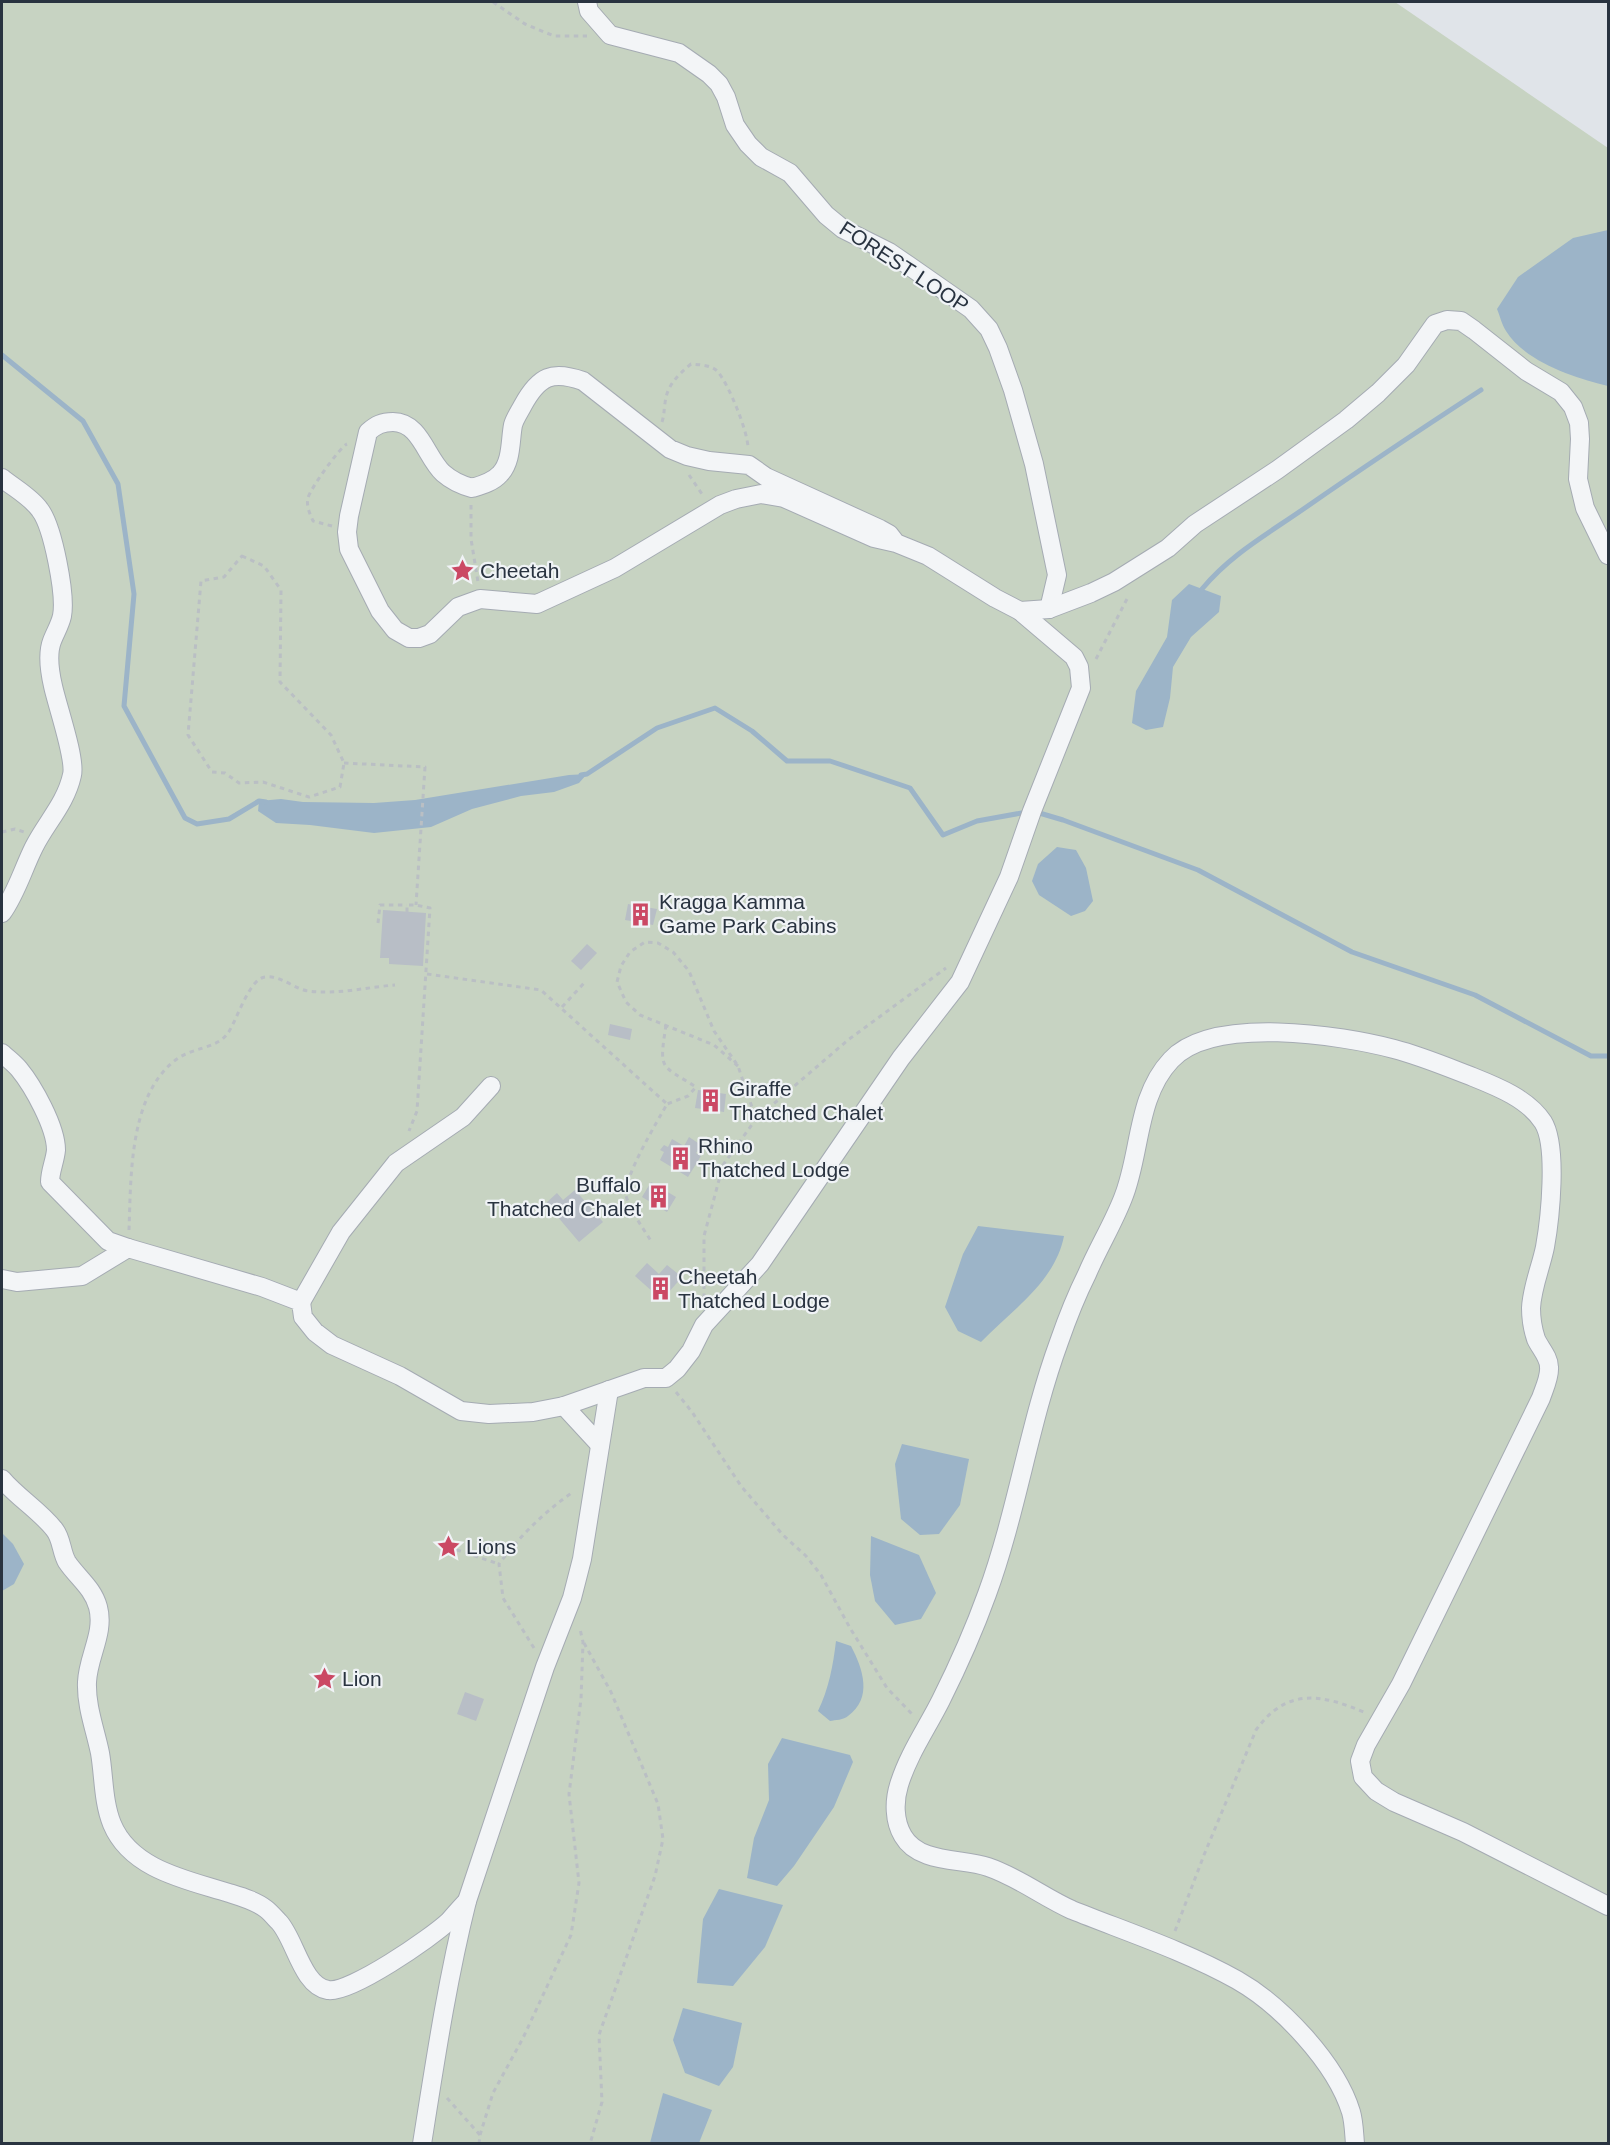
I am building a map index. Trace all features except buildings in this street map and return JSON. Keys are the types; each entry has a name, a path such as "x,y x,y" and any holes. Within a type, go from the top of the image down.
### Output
{"lane":[{"path":"587,2 589,11 610,35"},
{"name":"FOREST LOOP","path":"610,35 679,53 709,74 723,90 735,125 748,144 761,157 790,173 826,215 843,229 889,252 908,265 971,309 989,329 1013,390 1028,443 1057,575 1049,609"},
{"path":"1020,611 1049,609 1091,593 1114,582 1168,548 1195,524 1277,470 1346,420 1378,393 1406,364 1435,324 1447,320 1461,321 1527,371 1561,392 1573,407 1579,423 1578,479 1585,508 1608,555"},
{"path":"491,1086 463,1117 396,1163 341,1232 301,1302 303,1317 315,1332 332,1345 400,1376 461,1411 489,1414 532,1412 564,1406 644,1378 666,1378 678,1369 691,1351 704,1325 759,1264 901,1058 960,982 1009,877 1032,811 1081,688 1079,667 1074,657 1020,611 928,556 896,543 889,534 880,529 764,485 749,465 687,456 663,444 583,381 566,375 553,375 540,382 529,395 514,422 509,454 502,473 490,482 472,489 456,483 443,472 432,460 413,429 402,422 376,424 368,432 347,532 350,549 380,611 395,630 409,638 419,638 430,633 458,607 480,598 537,604 615,568 711,510 764,485"},
{"path":"2,478 42,512 60,577 63,598 62,617 50,644 50,662 53,686 59,704 73,773 64,798 33,849 2,913"},
{"path":"1057,575 1071,585 1091,593"},
{"path":"1355,2144 1353,2116 1340,2086 1325,2061 1298,2030 1264,1999 1237,1980 1168,1948 1066,1907 1006,1873 980,1864 925,1854 909,1845 900,1832 895,1811 899,1785 940,1701 985,1599 1006,1539 1045,1385 1083,1281 1125,1194 1151,1093 1171,1059 1185,1049 1226,1035 1262,1033 1348,1039 1399,1050 1499,1088 1516,1098 1545,1125 1549,1138 1549,1220 1531,1316 1536,1339 1550,1366 1548,1376 1541,1398 1401,1684 1366,1745 1360,1761 1363,1777 1376,1791 1394,1802 1463,1832 1608,1906"},
{"path":"2,1053 19,1069 49,1121 56,1152 50,1170 50,1182 108,1241 262,1287 301,1302"},
{"path":"2,1280 17,1282 82,1276 128,1248"},
{"path":"422,2144 458,1937 467,1900 545,1667 572,1598 582,1559 609,1390"},
{"path":"564,1406 600,1445"},
{"path":"2,1479 56,1530 66,1561 87,1585 98,1605 101,1626 87,1679 88,1703 100,1753 112,1824 127,1847 142,1859 169,1874 248,1899 266,1909 282,1925 306,1971 317,1985 329,1991 360,1980 427,1939 467,1900"}],"path":[{"path":"494,2 525,24 554,36 610,35"},
{"path":"711,510 705,498 663,444 665,400 674,380 691,364 708,366 718,371 741,419 748,443 749,465"},
{"path":"347,532 313,521 309,512 308,498 343,446 368,432"},
{"path":"472,489 471,538 480,598"},
{"path":"242,556 264,566 281,590 280,682 331,735 344,763 340,788 309,797 263,782 239,783 225,773 212,772 188,735 201,580 224,577 242,556"},
{"path":"1081,688 1130,593"},
{"path":"344,763 425,767 416,905"},
{"path":"378,923 380,905 416,905 430,908 426,951 428,974 422,1017 417,1111 408,1132"},
{"path":"407,905 407,912"},
{"path":"738,1066 714,1045 640,1015 626,1002 617,982 621,966 630,952 645,942 658,943 673,952 689,971 714,1031 738,1066 756,1119"},
{"path":"704,1325 704,1236 723,1166 756,1119 848,1040 953,963"},
{"path":"428,974 535,987 541,990 667,1104"},
{"path":"128,1248 135,1143 142,1108 155,1083 171,1063 186,1052 219,1043 234,1024 244,1000 256,981 265,977 279,979 308,991 395,985"},
{"path":"562,1007 585,982"},
{"path":"651,1242 626,1195 626,1186 641,1150 667,1104 688,1096 696,1087 667,1070 661,1053 666,1025"},
{"path":"641,1150 647,1154"},
{"path":"666,1378 752,1499 821,1575 887,1688 925,1729"},
{"path":"545,1667 503,1598 499,1564 517,1540 556,1503 595,1477"},
{"path":"448,1547 499,1564"},
{"path":"572,1598 583,1642 611,1692 658,1804 663,1839 655,1876 599,2035 602,2102 590,2144"},
{"path":"479,2144 493,2093 571,1935 579,1883 569,1794 581,1699 583,1642"},
{"path":"1168,1948 1256,1730 1266,1716 1287,1702 1307,1697 1329,1699 1381,1719"},
{"path":"432,2081 480,2135"}],"green space":[{"path":"2,2 1395,2 1608,148 1608,2143 2,2144"}],"water":[{"path":"1608,230 1608,386 1566,373 1525,352 1506,331 1497,309 1518,277 1573,238"},
{"path":"1189,584 1221,596 1219,612 1191,637 1173,667 1170,698 1163,727 1146,730 1132,723 1136,691 1167,637 1172,600"},
{"path":"587,774 579,783 554,792 521,796 472,809 431,827 374,833 276,823 258,811 259,801 281,799 303,802 374,803 415,800"},
{"path":"1057,847 1076,850 1086,868 1093,901 1085,911 1071,916 1039,895 1032,881 1038,864"},
{"path":"978,1226 1064,1236 1052,1267 1042,1281 1019,1307 981,1342 958,1331 945,1307 963,1254"},
{"path":"902,1444 969,1459 960,1505 939,1534 920,1535 901,1519 895,1464"},
{"path":"2,1533 13,1544 24,1564 14,1584 2,1591"},
{"path":"871,1536 919,1555 936,1593 921,1619 895,1625 875,1601 870,1575"},
{"path":"836,1641 851,1646 862,1674 863,1692 856,1709 842,1719 830,1721 818,1711 830,1677"},
{"path":"782,1738 850,1755 853,1762 834,1807 794,1866 777,1886 747,1878 754,1838 769,1800 768,1764"},
{"path":"719,1889 783,1905 765,1947 733,1986 697,1983 703,1919"},
{"path":"683,2008 742,2023 733,2067 719,2086 685,2073 673,2040"},
{"path":"663,2093 712,2110 699,2143 650,2143"}],"waterway":[{"path":"2,355 83,421 118,484 134,594 124,706 185,818 197,824 229,819 259,801 266,802"},
{"path":"1202,589 1224,566 1249,546 1481,390"},
{"path":"581,775 587,774 657,728 715,708 752,731 787,761 830,761 910,788 943,835 977,821 1027,812"},
{"path":"1036,812 1198,870 1352,952 1475,995 1591,1056 1608,1056"}],"place":[{"name":"Cheetah","path":"462,571"},
{"name":"Kragga Kamma Game Park Cabins","path":"641,914"},
{"name":"Giraffe Thatched Chalet","path":"711,1101"},
{"name":"Rhino Thatched Lodge","path":"680,1158"},
{"name":"Buffalo Thatched Chalet","path":"659,1197"},
{"name":"Cheetah Thatched Lodge","path":"660,1289"},
{"name":"Lions","path":"448,1547"},
{"name":"Lion","path":"324,1679"}]}
